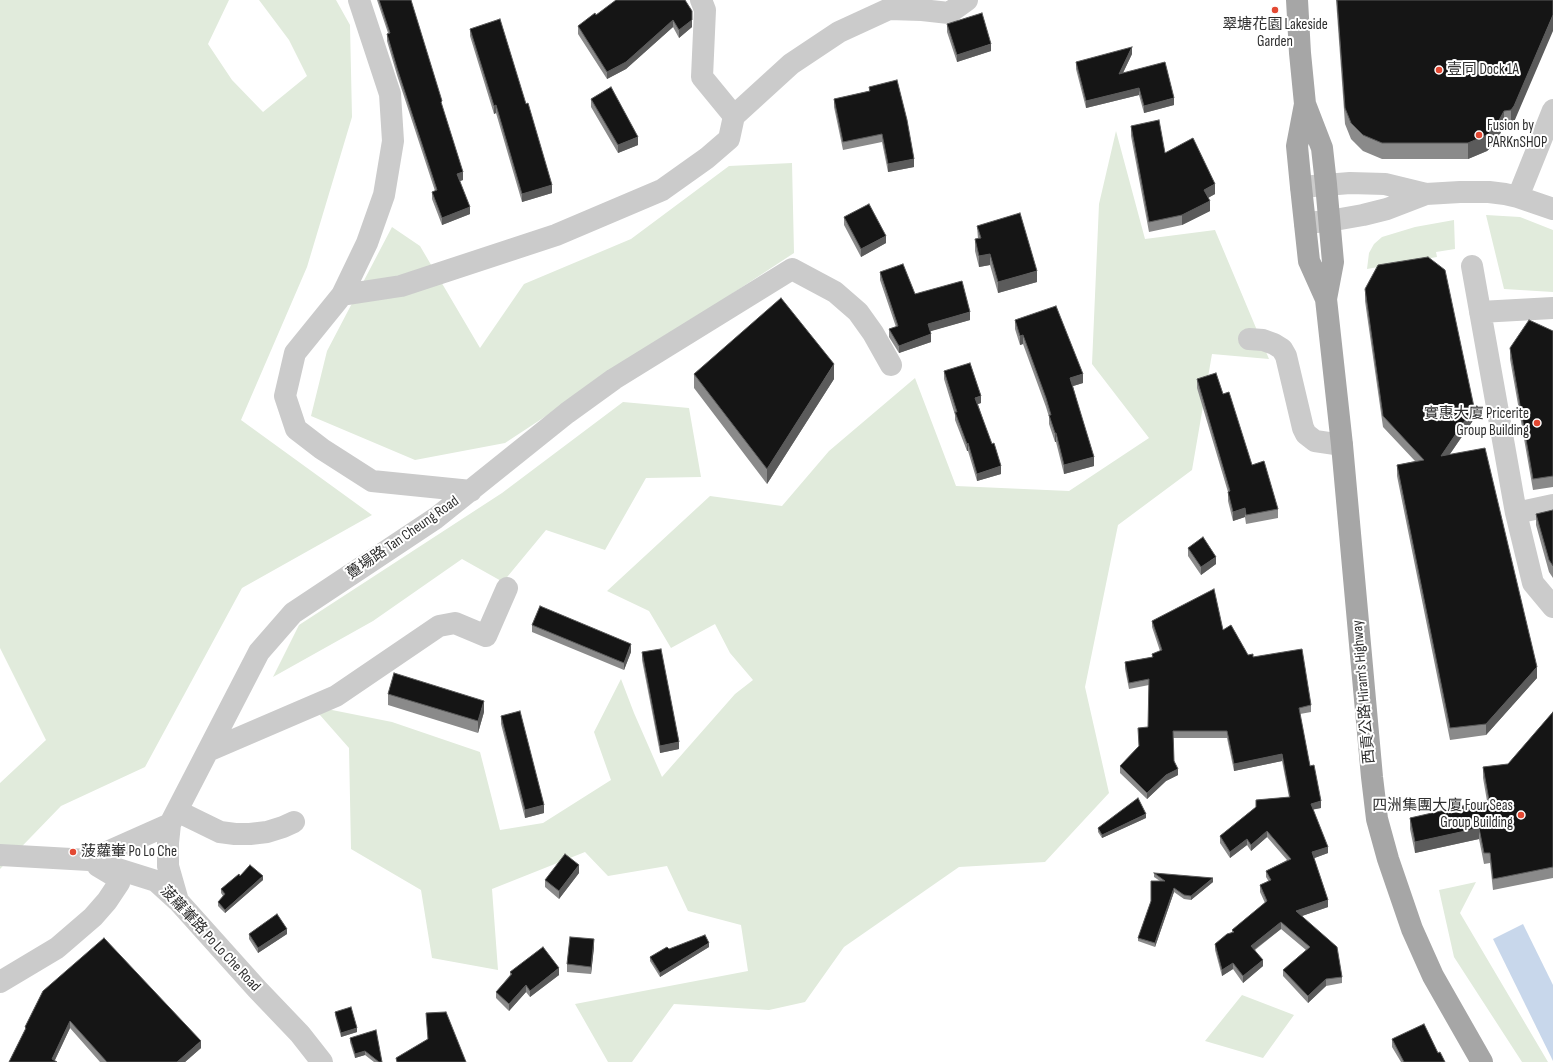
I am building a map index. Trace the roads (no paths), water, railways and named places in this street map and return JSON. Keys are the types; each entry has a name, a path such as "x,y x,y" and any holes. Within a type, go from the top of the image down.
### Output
{"main road":[{"name":"西貢公路 Hiram's Highway","path":"1297,0 1305,104 1322,148 1326,184 1333,262 1326,299 1342,445 1377,819 1399,894 1412,929 1433,976 1482,1062"},
{"name":"西貢公路 Hiram's Highway","path":"1305,104 1297,146 1301,187 1309,261 1326,299"}],"street":[{"name":"躉場路 Tan Cheung Road","path":"359,0 390,94 393,141 384,195 367,242 342,295 295,353 286,396 296,429 322,449 372,481 471,491"},
{"path":"701,0 705,10 702,77 734,116"},
{"path":"342,295 401,286 556,235 662,190 707,158 729,139 734,116 791,64 839,32 889,9 949,13 968,0"},
{"path":"1518,197 1553,110"},
{"path":"1301,187 1356,183 1385,184 1426,194 1474,192 1505,194 1553,209"},
{"path":"1305,223 1329,221 1387,209 1426,194"},
{"path":"1472,266 1516,513 1533,583 1553,607"},
{"path":"471,491 567,413 614,378 792,269 836,292 858,312 873,333 891,365"},
{"path":"1480,312 1553,308"},
{"path":"1249,339 1263,340 1282,349 1286,356 1303,428 1306,434 1315,441 1342,445"},
{"name":"躉場路 Tan Cheung Road","path":"178,901 168,866 168,843 174,817 259,652 293,613 436,518 471,491"},
{"path":"1516,513 1553,505"},
{"path":"208,751 336,696 439,626 455,623 486,636 506,588"},
{"path":"89,860 174,817 220,832 235,834 267,832 294,822"},
{"name":"菠蘿輋路 Po Lo Che Road","path":"0,856 89,860 156,881 178,901 257,989 300,1034 322,1062"},
{"path":"0,982 57,948 93,917 107,901 119,883 113,875 89,860"}],"water":[{"path":"1523,924 1553,985 1553,1061 1493,939"}],"place":[{"name":"翠塘花園 Lakeside Garden","path":"1275,10"},
{"name":"壹同 Dock 1A","path":"1439,70"},
{"name":"Fusion by PARKnSHOP","path":"1479,135"},
{"name":"實惠大廈 Pricerite Group Building","path":"1537,423"},
{"name":"四洲集團大廈 Four Seas Group Building","path":"1521,815"},
{"name":"菠蘿輋 Po Lo Che","path":"73,852"}]}
